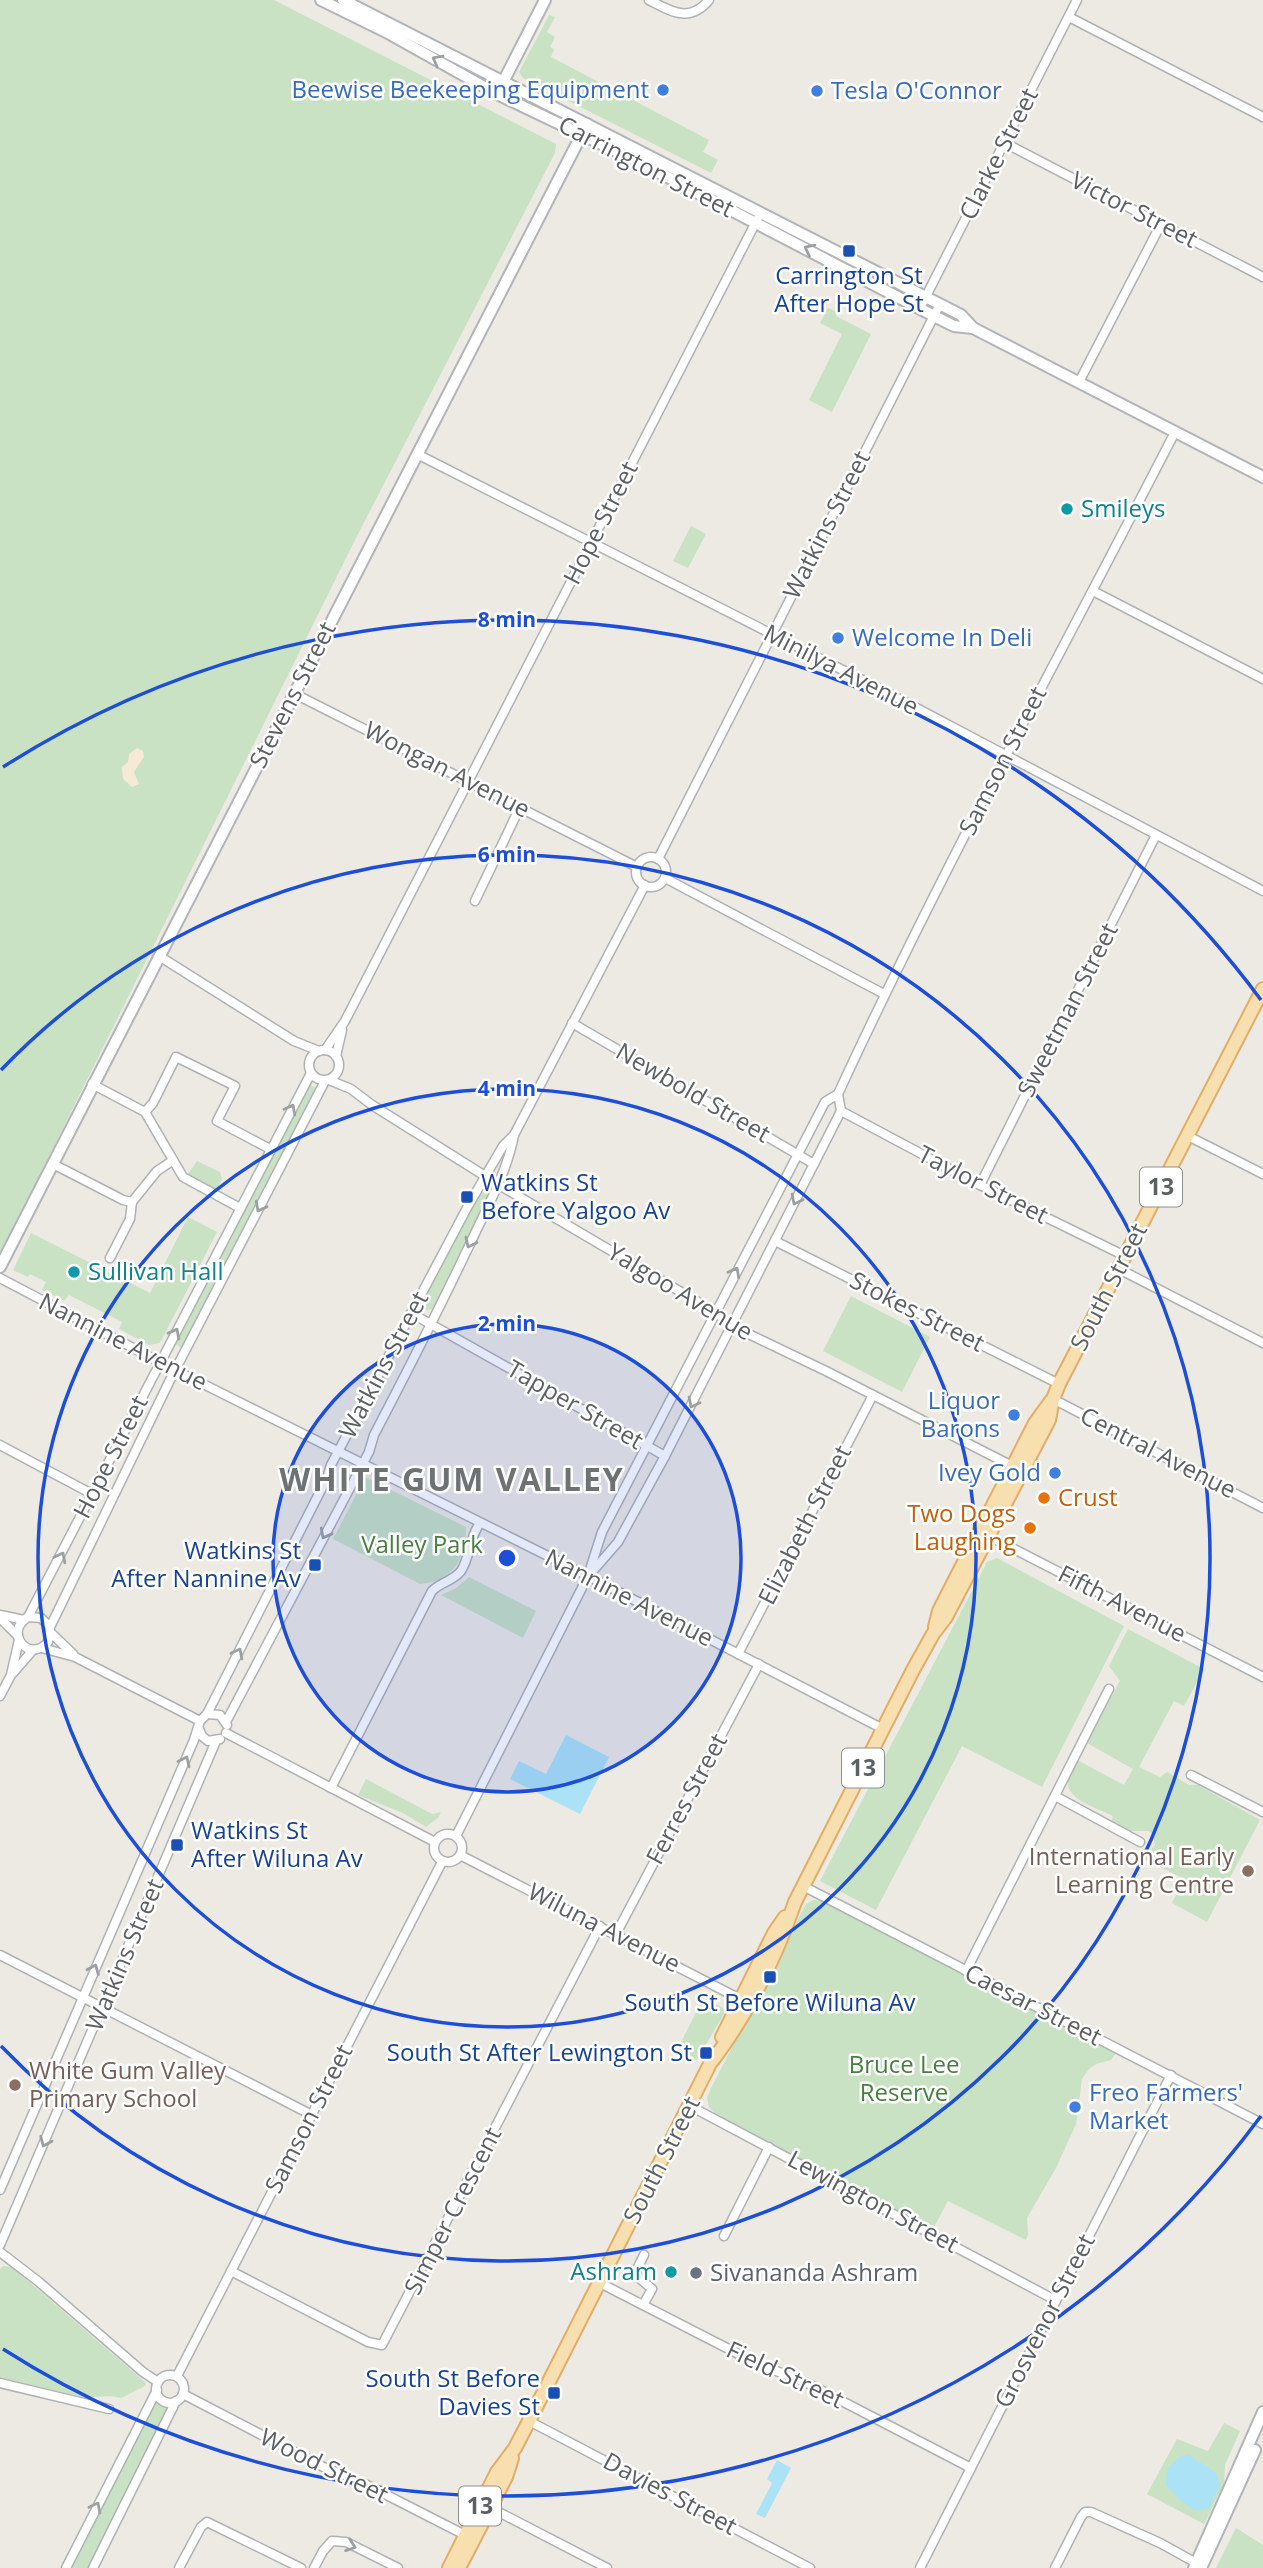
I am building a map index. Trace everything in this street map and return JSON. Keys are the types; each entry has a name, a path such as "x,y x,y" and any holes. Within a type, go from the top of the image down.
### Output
{"main road":[{"name":"South Street","path":"459,2568 497,2472 515,2448 600,2283 713,2060 723,2032 744,2001 774,1933 795,1902 933,1634 946,1617 1018,1468 1049,1420 1059,1384 1259,1006 1263,989"},
{"name":"South Street","path":"449,2568 465,2535 485,2505"}],"street":[{"name":"Carrington Street","path":"321,0 386,32 497,94 584,129"},
{"name":"Carrington Street","path":"343,0 503,80 584,129 758,217 940,304 961,315 972,328"},
{"path":"497,94 545,0"},
{"path":"649,0 688,15 700,11 709,0"},
{"name":"Clarke Street","path":"920,309 1077,0"},
{"path":"1069,17 1263,117"},
{"name":"Stevens Street","path":"0,1267 584,129"},
{"name":"Victor Street","path":"1005,143 1263,277"},
{"name":"Carrington Street","path":"758,217 920,309 954,326 972,328 1263,477"},
{"name":"Hope Street","path":"322,1050 345,1021 758,217"},
{"path":"1079,382 1161,224"},
{"name":"Watkins Street","path":"658,859 940,304"},
{"name":"Samson Street","path":"456,1836 589,1576 602,1532 715,1311 825,1102 838,1094 884,994 1005,756 1175,432"},
{"name":"Minilya Avenue","path":"417,454 771,634 1263,891"},
{"path":"1093,591 1263,679"},
{"name":"Wongan Avenue","path":"293,693 637,867"},
{"path":"475,901 520,807"},
{"name":"Sweetman Street","path":"980,1185 1156,835"},
{"path":"648,857 658,859 664,865 665,878 654,886 645,886 637,876 637,867 648,857"},
{"path":"665,878 884,994"},
{"name":"Watkins Street","path":"0,2190 202,1721 411,1313 486,1175 503,1146 514,1135 645,886"},
{"path":"159,956 294,1041 337,1056 339,1070 327,1081 317,1079 311,1073 310,1060 294,1041"},
{"name":"Hope Street","path":"337,1056 345,1021"},
{"name":"Newbold Street","path":"572,1023 814,1164"},
{"path":"310,1060 322,1050"},
{"path":"145,1112 153,1103 176,1057 235,1086 217,1121 270,1149"},
{"name":"Yalgoo Avenue","path":"339,1070 351,1089"},
{"name":"Hope Street","path":"26,1619 311,1073"},
{"name":"Hope Street","path":"50,1630 175,1370 327,1081"},
{"name":"Yalgoo Avenue","path":"327,1081 351,1089 498,1184 715,1311 732,1326 1018,1468"},
{"path":"93,1084 145,1112 183,1177 240,1209"},
{"path":"838,1094 841,1111"},
{"name":"Samson Street","path":"589,1576 618,1542 665,1456 841,1111"},
{"name":"Taylor Street","path":"841,1111 980,1185 1125,1256"},
{"name":"Watkins Street","path":"226,1722 369,1452 374,1435 432,1324 498,1184 511,1153 514,1135"},
{"path":"1188,1136 1263,1174"},
{"path":"110,1258 130,1219 132,1202 157,1171 172,1161"},
{"path":"53,1164 132,1202"},
{"name":"Stokes Street","path":"775,1241 1059,1384"},
{"path":"1119,1269 1263,1343"},
{"name":"Nannine Avenue","path":"0,1278 175,1370 589,1576 883,1729"},
{"name":"Tapper Street","path":"411,1313 665,1456"},
{"name":"Elizabeth Street","path":"738,1654 873,1395"},
{"name":"Central Avenue","path":"1053,1399 1263,1508"},
{"path":"0,1445 92,1494"},
{"path":"331,1788 432,1591 455,1577 461,1570 470,1552 472,1535 480,1523"},
{"name":"Fifth Avenue","path":"984,1534 1263,1677"},
{"path":"0,1617 41,1618 75,1657"},
{"path":"0,1617 25,1647 75,1657 202,1721"},
{"path":"0,1696 11,1675 18,1630 26,1619"},
{"path":"11,1675 48,1642 50,1630"},
{"name":"Ferres Street","path":"616,1934 759,1664"},
{"path":"966,1971 1109,1689"},
{"path":"202,1721 217,1713 226,1722 226,1733"},
{"path":"202,1721 205,1739 216,1741 226,1733"},
{"path":"226,1733 435,1842"},
{"name":"Watkins Street","path":"0,2245 216,1741"},
{"path":"1191,1775 1263,1812"},
{"path":"1055,1796 1140,1842"},
{"path":"444,1834 456,1836 462,1845 460,1855 452,1862 442,1862 434,1853 435,1842 444,1834"},
{"name":"Wiluna Avenue","path":"460,1855 744,2001"},
{"name":"Samson Street","path":"177,2376 442,1862"},
{"name":"Caesar Street","path":"803,1886 1171,2074 1263,2124"},
{"name":"Simper Crescent","path":"231,2270 368,2342 382,2345 600,1926"},
{"path":"0,1955 310,2114"},
{"name":"Grosvenor Street","path":"920,2568 1171,2074"},
{"name":"Lewington Street","path":"690,2106 1055,2300"},
{"path":"724,2236 769,2147"},
{"path":"0,2252 143,2372 158,2386 162,2399 176,2401"},
{"path":"643,2305 652,2289 637,2276 637,2269 644,2255"},
{"name":"Field Street","path":"600,2283 756,2363 807,2383 971,2468"},
{"path":"66,2568 158,2386 164,2376 177,2376 183,2384 183,2394 176,2401 93,2568"},
{"path":"0,2383 109,2409"},
{"name":"Wood Street","path":"183,2394 331,2471 341,2472 351,2482 368,2485 465,2535"},
{"path":"1199,2566 1263,2412"},
{"name":"Davies Street","path":"529,2421 810,2568"},
{"path":"1199,2566 1263,2432"},
{"path":"485,2505 607,2568"},
{"path":"1055,2568 1085,2512 1091,2512 1160,2543 1199,2566"},
{"path":"179,2568 201,2527 207,2522 301,2568"},
{"path":"314,2568 332,2541 346,2542 398,2568"}],"green space":[{"path":"0,0 274,0 556,144 555,153 356,538 0,1255"},
{"path":"549,15 555,17 547,32 555,37 550,47 554,49 551,57 709,140 703,152 718,160 711,173 523,78 519,72"},
{"path":"828,308 837,312 836,316 871,334 832,412 809,400 842,334 820,323"},
{"path":"691,526 706,534 688,568 673,561"},
{"path":"310,1085 315,1087 301,1125 184,1349 175,1344"},
{"path":"197,1161 220,1172 222,1179 217,1189 213,1190 188,1174"},
{"path":"484,1190 488,1195 467,1245 435,1309 427,1310 422,1307 422,1301"},
{"path":"188,1217 217,1232 160,1343 149,1345 119,1329 122,1322 69,1295 64,1301 42,1290 46,1282 13,1270 31,1233 150,1293"},
{"path":"851,1296 930,1337 902,1392 823,1351"},
{"name":"Valley Park","path":"365,1477 466,1527 464,1549 456,1566 449,1573 432,1582 420,1584 333,1539"},
{"path":"997,1558 1124,1626 1042,1787 962,1746 876,1910 820,1881 987,1562"},
{"path":"469,1577 536,1611 523,1638 441,1595 456,1588"},
{"path":"1128,1629 1204,1669 1184,1706 1174,1701 1139,1767 1160,1777 1167,1772 1189,1785 1198,1785 1260,1820 1207,1922 1172,1903 1184,1879 1144,1859 1155,1845 1153,1834 1148,1831 1131,1831 1111,1822 1113,1816 1077,1798 1069,1787 1068,1780 1077,1760 1124,1785 1133,1769 1087,1743 1120,1681 1109,1666"},
{"path":"366,1779 432,1814 441,1812 438,1818 426,1827 403,1813 358,1795"},
{"name":"Bruce Lee Reserve","path":"814,1900 823,1902 1116,2053 1111,2060 1089,2069 1082,2079 1076,2124 1056,2168 1027,2218 1026,2240 948,2201 933,2229 717,2115 709,2107 707,2098 710,2090 806,1904"},
{"path":"704,1997 723,2008 724,2014 697,2060 677,2050"},
{"path":"3,2266 12,2267 146,2383 145,2386 121,2398 83,2397 0,2378 0,2269"},
{"path":"156,2399 160,2404 171,2406 88,2568 71,2568"},
{"path":"1224,2423 1240,2431 1225,2465 1224,2484 1204,2524 1147,2494 1177,2439 1208,2451"},
{"path":"1236,2528 1263,2545 1263,2568 1216,2568"}],"sand":[{"path":"137,748 143,751 144,757 134,772 139,784 132,787 123,779 122,767 128,762 129,754"}],"water":[{"path":"566,1735 609,1757 580,1814 510,1779 519,1761 546,1774"},
{"path":"1189,2455 1216,2473 1220,2486 1209,2508 1196,2511 1182,2502 1166,2485 1167,2469 1179,2457"},
{"path":"777,2460 791,2468 765,2518 756,2514 772,2483 767,2479"}],"place":[{"name":"Beewise Beekeeping Equipment","path":"663,90"},
{"name":"Tesla O'Connor","path":"817,91"},
{"name":"Carrington St After Hope St","path":"849,251"},
{"name":"Smileys","path":"1067,509"},
{"name":"Welcome In Deli","path":"838,638"},
{"name":"Watkins St Before Yalgoo Av","path":"467,1197"},
{"name":"Sullivan Hall","path":"74,1272"},
{"name":"Liquor Barons","path":"1014,1415"},
{"name":"Ivey Gold","path":"1055,1473"},
{"name":"Crust","path":"1044,1498"},
{"name":"Two Dogs Laughing","path":"1030,1528"},
{"name":"Watkins St After Nannine Av","path":"315,1565"},
{"name":"Watkins St After Wiluna Av","path":"177,1845"},
{"name":"International Early Learning Centre","path":"1248,1871"},
{"name":"South St Before Wiluna Av","path":"770,1977"},
{"name":"South St After Lewington St","path":"706,2053"},
{"name":"White Gum Valley Primary School","path":"15,2085"},
{"name":"Freo Farmers' Market","path":"1075,2107"},
{"name":"Ashram","path":"671,2272"},
{"name":"Sivananda Ashram","path":"696,2273"},
{"name":"South St Before Davies St","path":"554,2393"}],"district":[{"name":"WHITE GUM VALLEY","path":"452,1480"}]}
